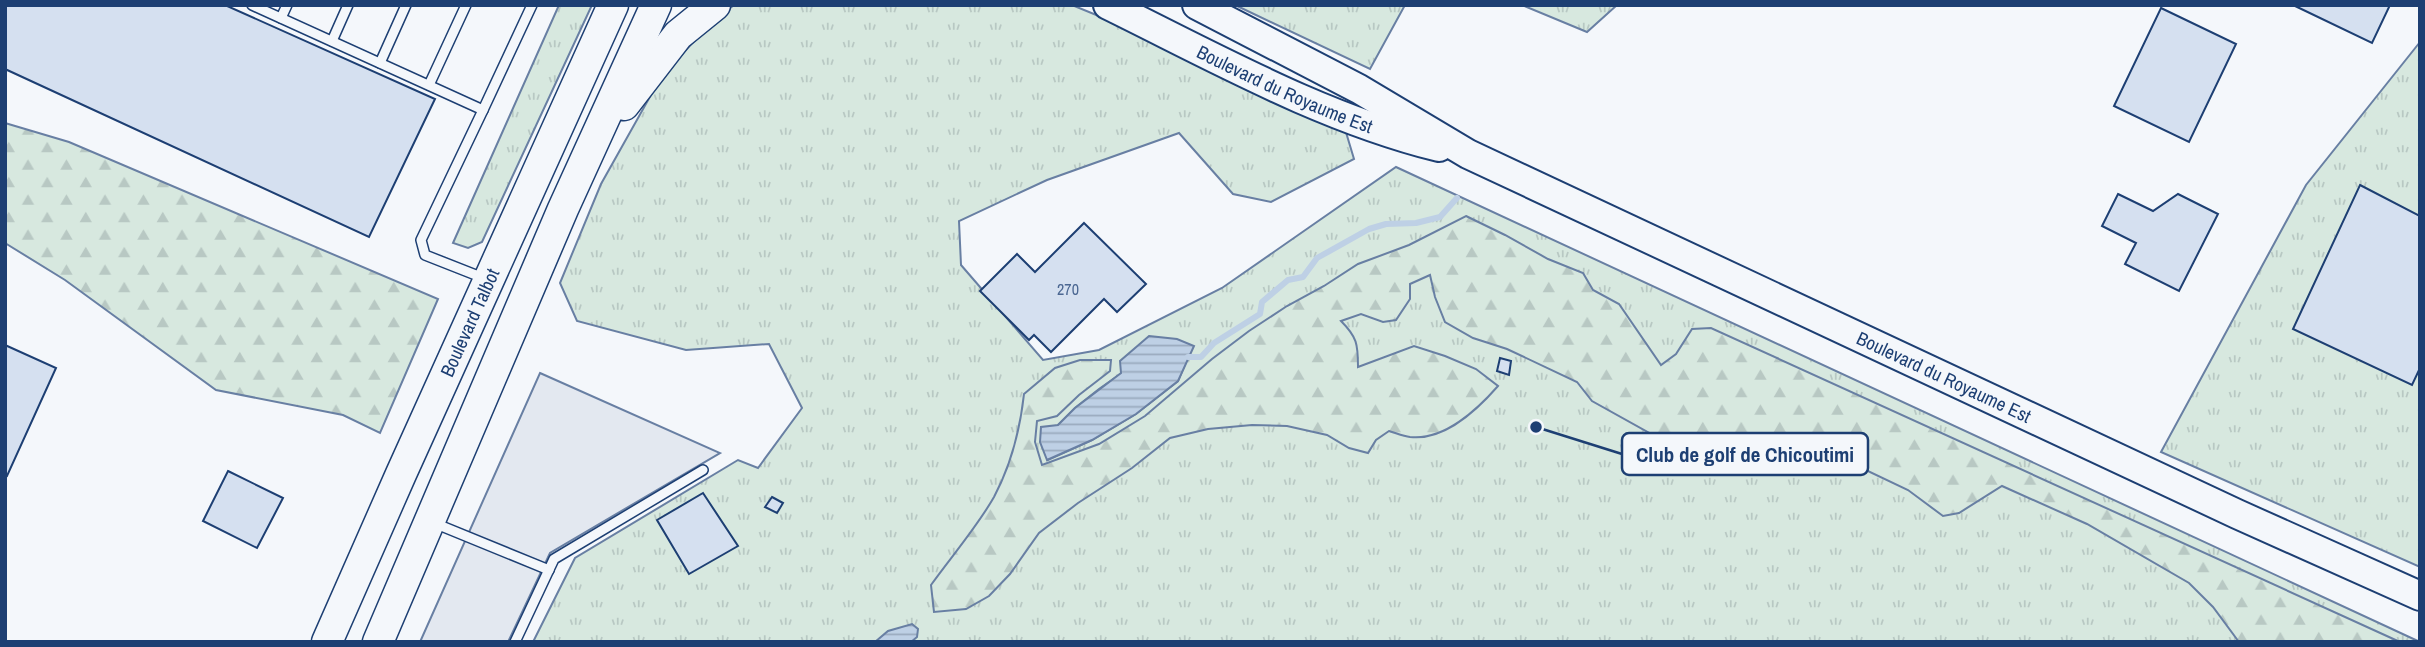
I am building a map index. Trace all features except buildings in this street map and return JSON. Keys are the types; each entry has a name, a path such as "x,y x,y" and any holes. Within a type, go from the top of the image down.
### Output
{"highway":[{"name":"Boulevard Talbot","path":"327,642 613,5"},
{"name":"Boulevard Talbot","path":"378,642 574,186 656,5"},
{"path":"574,186 628,99 678,35 715,5"},
{"path":"388,503 429,521"}],"main road":[{"name":"Boulevard du Royaume Est","path":"1108,5 1319,108 1404,138 1468,154"},
{"name":"Boulevard du Royaume Est","path":"1215,9 1359,89 1468,154 2224,508 2420,596"}],"lane":[{"path":"253,5 483,110"},
{"path":"281,18 287,5"},
{"path":"332,41 348,5"},
{"path":"380,63 406,5"},
{"path":"429,85 466,5"},
{"path":"489,280 425,255 421,240 532,5"},
{"path":"515,642 554,559 703,470"},
{"path":"429,521 548,569"}],"green space":[{"path":"559,5 592,5 482,242 468,248 453,243"},
{"path":"734,5 1072,5 1128,28 1345,129 1354,159 1271,202 1233,194 1179,133 1047,180 959,221 961,265 1043,360 1099,350 1222,288 1396,167 2420,642 533,642 575,558 738,460 758,468 802,408 769,344 686,350 577,321 560,283 601,184 661,77 708,26","holes":["1188,357 1178,381 1136,414 1092,440 1048,460 1058,425 1075,408 1122,373"]},
{"path":"1235,5 1405,5 1370,69"},
{"path":"1522,5 1617,5 1587,32"},
{"path":"2420,42 2420,567 2161,452 2306,185"},
{"path":"5,123 69,142 438,299 380,433 343,415 216,390 65,280 5,243"},
{"path":"1466,216 1548,259 1583,273 1593,290 1619,304 1661,365 1676,354 1692,329 1711,328 2400,642 2239,642 2213,607 2189,583 2087,524 2002,486 1959,513 1943,516 1908,490 1849,462 1808,451 1777,458 1749,472 1725,470 1673,446 1592,401 1577,382 1507,349 1473,338 1445,322 1430,275 1410,284 1410,299 1396,320 1383,322 1361,314 1341,321 1356,341 1358,367 1414,346 1476,369 1498,386 1459,422 1448,429 1423,437 1410,437 1389,431 1376,440 1368,453 1349,448 1327,435 1287,426 1252,425 1208,429 1170,438 1039,533 1010,574 989,596 966,609 934,612 931,585 980,519 1000,485 1014,447 1024,394 1055,368 1080,360 1111,360 1110,371 1057,416 1037,421 1035,442 1042,465 1099,444 1145,416 1249,331 1358,264 1409,245"}],"shaded area":[{"path":"540,373 720,453 550,553 508,642 420,642"}],"water":[{"path":"1149,336 1177,339 1194,346 1178,381 1136,414 1092,440 1047,460 1040,442 1041,427 1058,425 1075,408 1121,373 1120,361"},
{"path":"912,624 918,629 917,637 911,642 875,642 888,631"}],"waterway":[{"path":"1188,357 1201,357 1214,343 1260,314 1262,302 1288,280 1303,277 1317,258 1369,229 1440,217 1457,198"}],"place":[{"name":"Club de golf de Chicoutimi","path":"1536,427"}]}
